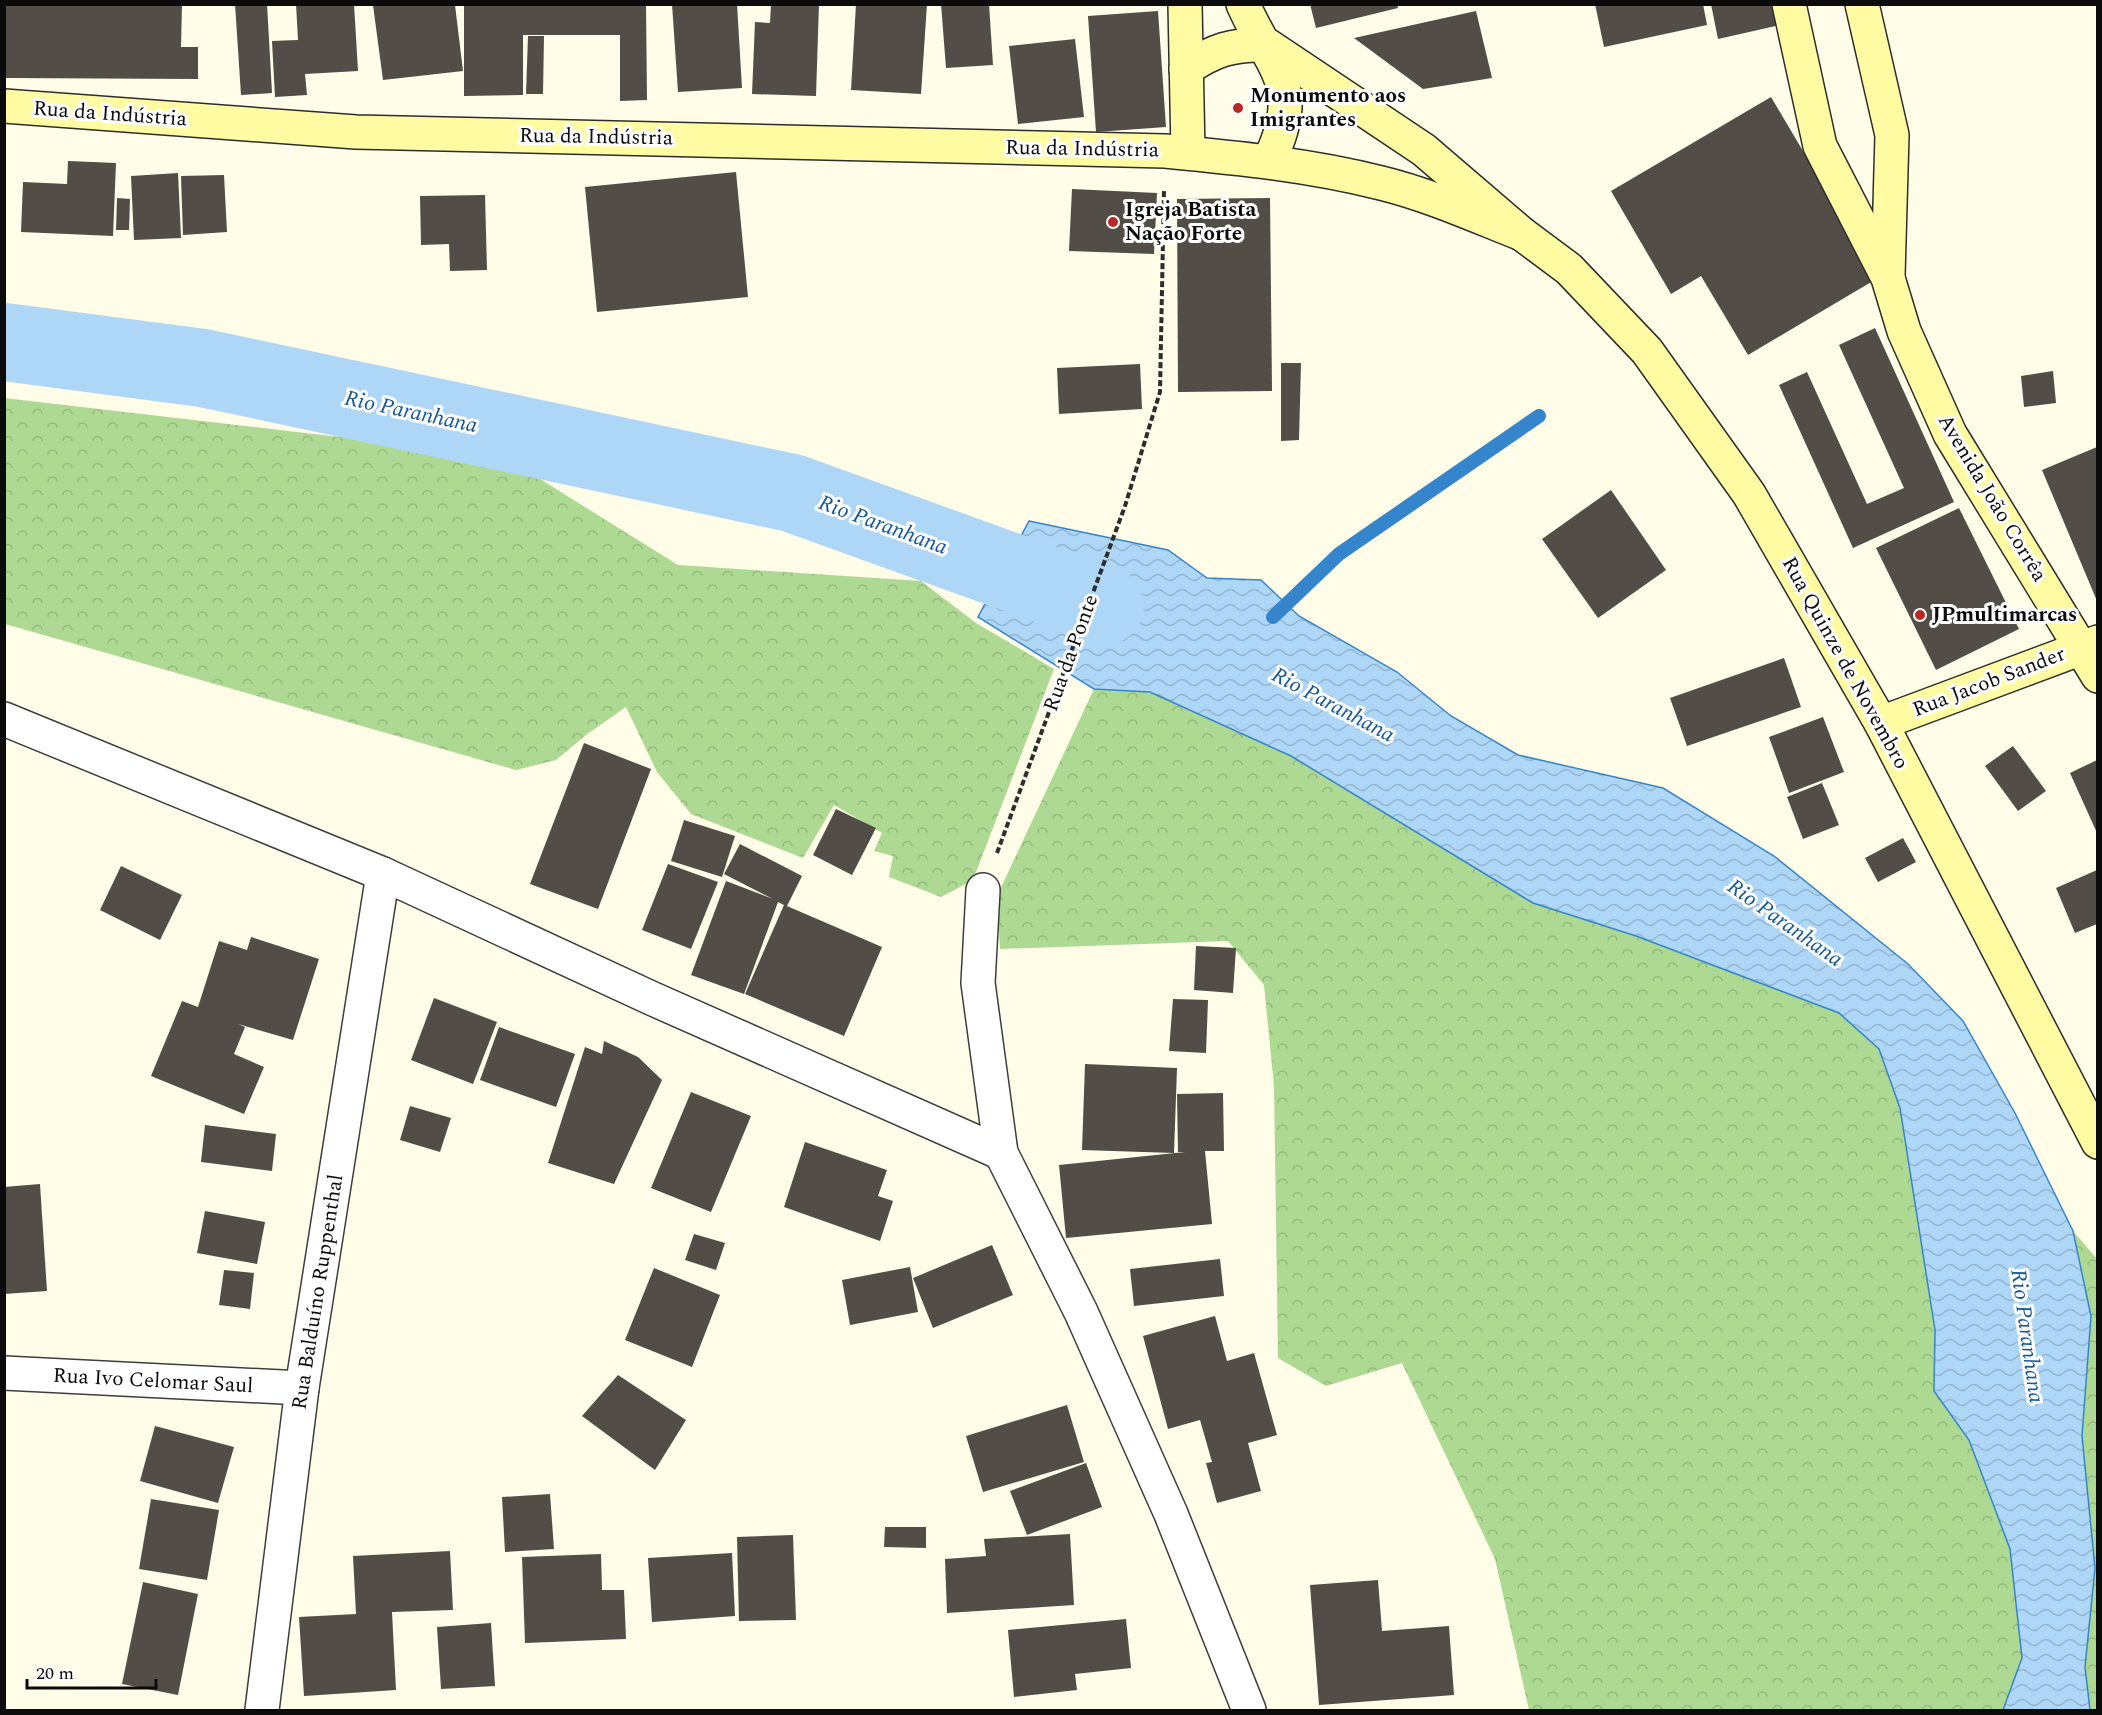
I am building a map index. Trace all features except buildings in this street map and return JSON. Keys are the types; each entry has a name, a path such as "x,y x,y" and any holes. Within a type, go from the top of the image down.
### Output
{"main road":[{"path":"1176,152 1186,69 1185,4"},
{"path":"1243,4 1267,45 1284,82 1286,113 1281,137 1269,160"},
{"name":"Avenida João Corrêa","path":"1789,4 1820,146 1888,278 1904,331 1950,434 2090,644 2097,676"},
{"name":"Avenida João Corrêa","path":"1862,4 1892,135 1888,278"},
{"path":"1186,69 1210,53 1225,48 1246,44 1267,45"},
{"name":"Rua Quinze de Novembro","path":"1267,45 1424,150 1522,234 1569,269 1647,351 1749,494 1881,723 2097,1142"},
{"name":"Rua da Indústria","path":"4,106 356,132 1176,152"},
{"name":"Rua Quinze de Novembro","path":"1176,152 1269,160 1381,183 1437,200 1522,234"},
{"name":"Rua Jacob Sander","path":"1881,723 2090,644"}],"street":[{"path":"4,719 383,874 651,998 1001,1152"},
{"name":"Rua Balduíno Ruppenthal","path":"262,1710 302,1389 383,874"},
{"path":"983,890 978,983 1001,1152 1081,1312 1162,1493 1249,1710"},
{"name":"Rua Ivo Celomar Saul","path":"4,1373 302,1389"}],"path":[{"name":"Rua da Ponte","path":"983,890 1125,506 1160,392 1176,152"}],"green space":[{"path":"4,398 503,456 678,565 921,581 976,623 1054,669 973,880 941,897 889,877 893,856 874,851 882,833 834,805 803,858 691,814 657,772 626,707 586,735 556,760 516,770 5,624"},
{"path":"1094,689 1150,692 1291,756 1533,903 1636,936 1839,1013 1879,1049 1900,1108 1935,1330 1934,1391 1969,1440 2010,1549 2022,1658 2003,1710 1529,1710 1495,1559 1402,1363 1326,1386 1278,1358 1274,1086 1264,985 1228,941 1000,949 997,896"},
{"path":"2073,1231 2098,1260 2097,1710 2090,1710 2085,1667 2095,1568 2082,1436 2091,1316"}],"water":[{"path":"1029,521 1168,550 1207,578 1261,580 1299,616 1397,672 1451,716 1518,755 1663,788 1774,856 1908,964 1963,1021 2015,1113 2073,1231 2091,1316 2082,1436 2095,1568 2085,1667 2090,1710 2003,1710 2022,1658 2010,1549 1969,1440 1934,1391 1935,1330 1900,1108 1879,1049 1839,1013 1636,936 1533,903 1291,756 1150,692 1094,689 978,617"}],"waterway":[{"name":"Rio Paranhana","path":"4,342 203,368 792,493 1105,606"},
{"path":"1273,617 1339,554 1539,416"}],"place":[{"name":"Monumento aos Imigrantes","path":"1238,108"},
{"name":"Igreja Batista Nação Forte","path":"1113,222"},
{"name":"JPmultimarcas","path":"1920,615"}]}
